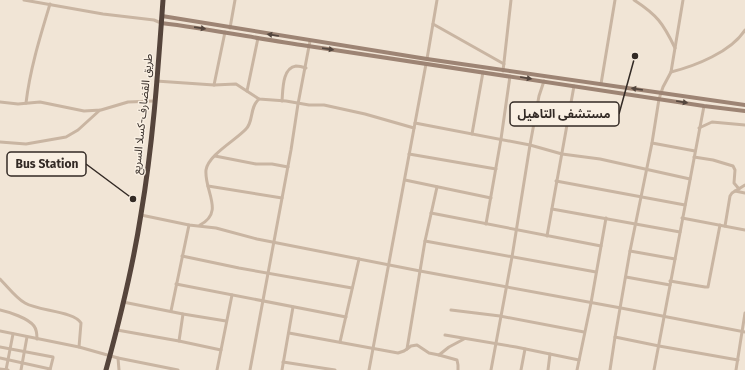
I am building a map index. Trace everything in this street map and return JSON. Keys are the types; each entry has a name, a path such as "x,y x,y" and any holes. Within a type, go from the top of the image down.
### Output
{"highway":[{"name":"طريق القضارف-كسلا السريع","path":"106,370 117,330 141,215 154,101 163,0"}],"main road":[{"path":"162,16 544,82 745,111"},
{"path":"161,23 309,46 504,70 745,105"}],"street":[{"path":"24,0 127,18 154,20 161,23"},
{"path":"230,28 235,0"},
{"path":"369,370 437,0"},
{"path":"502,75 504,70 511,0"},
{"path":"600,84 615,0"},
{"path":"634,0 660,20 668,32 674,48"},
{"path":"610,370 614,337 621,308 630,251 652,143 660,93 671,72 683,0"},
{"path":"26,103 29,77 34,55 50,4"},
{"path":"154,20 162,16"},
{"path":"433,24 504,64"},
{"path":"671,72 691,66 714,55 728,47 745,31"},
{"path":"214,85 225,32"},
{"path":"247,91 258,38"},
{"path":"250,370 310,41"},
{"path":"282,101 287,72 296,66 306,68"},
{"path":"472,134 483,72"},
{"path":"486,224 501,139 510,76"},
{"path":"491,370 512,257 530,145 546,76"},
{"path":"156,81 214,85 236,84 259,99 298,104 324,105 365,114 414,128"},
{"path":"547,236 574,86"},
{"path":"198,226 208,219 213,211 208,186 207,168 215,156 247,128 253,106 259,99"},
{"path":"0,102 18,104 40,102 84,111 101,110 128,102 154,101"},
{"path":"654,370 663,316 704,106"},
{"path":"0,142 26,144 66,137 78,130 101,110"},
{"path":"699,128 712,122 745,125"},
{"path":"415,123 530,145 562,154 600,159 690,178"},
{"path":"652,143 695,151"},
{"path":"409,154 496,169"},
{"path":"215,156 256,164 288,166"},
{"path":"694,157 713,160 733,166 735,170 734,183 739,189"},
{"path":"405,180 491,198"},
{"path":"556,181 685,204"},
{"path":"208,186 282,198"},
{"path":"724,226 730,196 735,191 745,186"},
{"path":"407,349 425,241 437,187"},
{"path":"735,191 745,193"},
{"path":"552,209 680,232"},
{"path":"431,213 601,246"},
{"path":"141,215 227,231 274,243 743,332"},
{"path":"577,370 606,218"},
{"path":"682,218 745,230"},
{"path":"171,311 189,225"},
{"path":"626,277 705,287 708,286 720,225"},
{"path":"425,241 596,272"},
{"path":"630,251 675,259"},
{"path":"182,256 211,263 352,288"},
{"path":"340,342 358,259"},
{"path":"0,279 26,304 70,316 79,320 81,323 79,347"},
{"path":"176,284 346,317"},
{"path":"217,370 232,295"},
{"path":"123,302 226,321"},
{"path":"282,370 293,307"},
{"path":"0,310 20,317 33,325 36,329 37,339"},
{"path":"451,310 500,316 584,332"},
{"path":"736,370 745,313"},
{"path":"179,341 183,314"},
{"path":"117,330 221,350"},
{"path":"0,332 79,347 118,358 178,370"},
{"path":"289,333 398,353 411,346 417,345 429,354 457,360 458,370"},
{"path":"0,369 7,370 13,334"},
{"path":"445,335 579,360"},
{"path":"21,370 27,337"},
{"path":"614,337 738,360"},
{"path":"439,355 464,338"},
{"path":"0,347 54,358 50,369 0,358"},
{"path":"521,370 525,349"},
{"path":"548,370 550,354"},
{"path":"118,358 119,370"},
{"path":"283,362 335,370"}],"place":[{"name":"مستشفى التاهيل","path":"635,56"},
{"name":"Bus Station","path":"133,199"}]}
